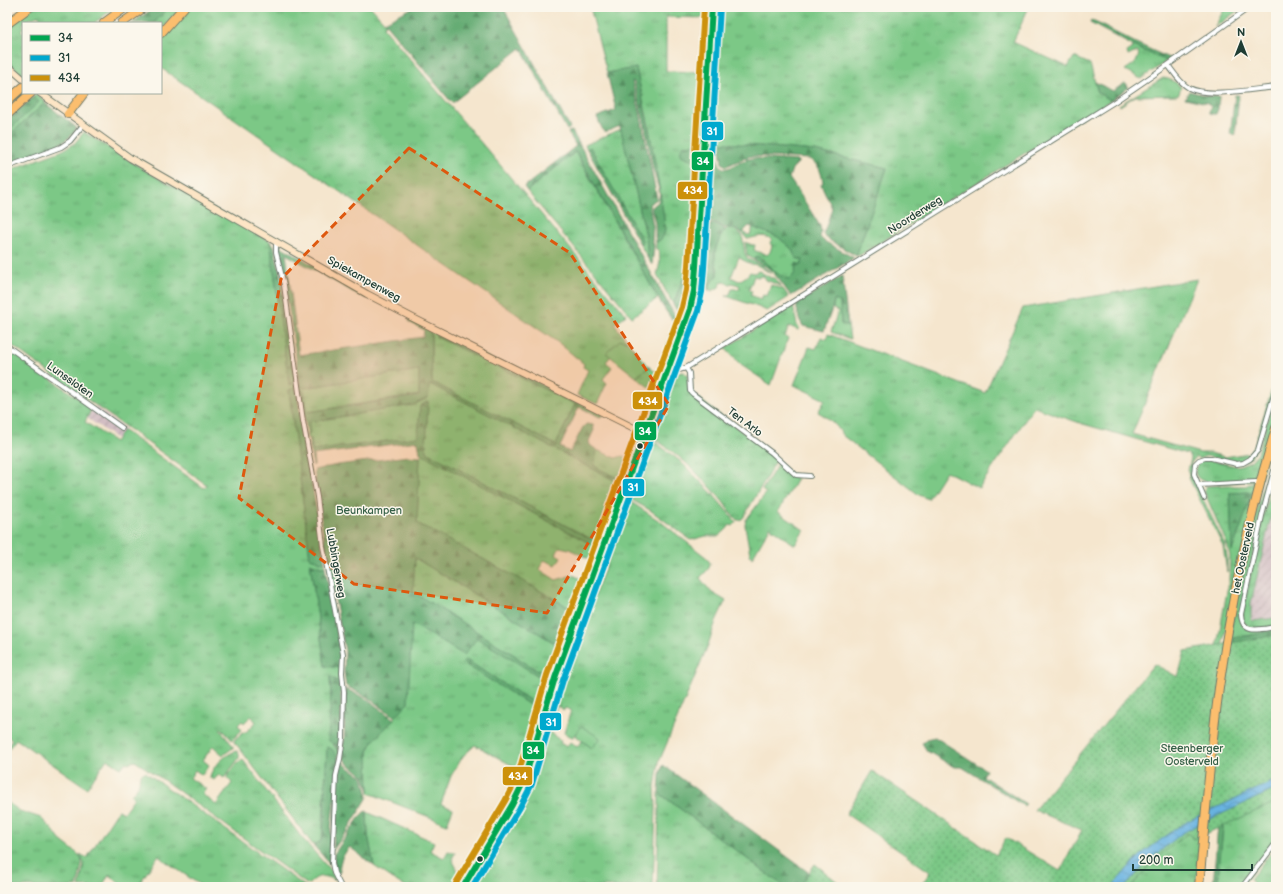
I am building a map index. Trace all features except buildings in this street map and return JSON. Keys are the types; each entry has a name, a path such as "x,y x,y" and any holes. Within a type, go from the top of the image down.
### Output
{"highway":[{"path":"7,24 30,7"},
{"path":"105,22 126,7"},
{"path":"123,22 145,7"},
{"path":"162,32 184,7"},
{"path":"7,101 22,88"},
{"path":"7,115 30,94"},
{"path":"68,114 83,94"},
{"path":"1199,887 1219,687 1236,588 1255,504 1276,428"}],"main road":[{"path":"463,887 512,805 524,781 555,678 688,316 694,291 712,7"},
{"path":"7,65 22,78"},
{"name":"Spiekampenweg","path":"41,94 130,158 367,294 644,433"}],"street":[{"name":"Noorderweg","path":"686,368 1114,102 1250,7"},
{"path":"1168,65 1184,84 1192,89 1203,92 1221,92 1276,87"},
{"path":"7,167 61,147 70,141 83,125"},
{"name":"Lubbingerweg","path":"276,241 276,252 284,285 303,421 316,489 323,546 343,654 343,738 336,776 332,863 334,872 341,887"},
{"name":"Lunssloten","path":"7,346 122,428"},
{"path":"668,368 679,370 686,368"},
{"name":"Ten Arlo","path":"686,368 689,373 690,391 693,394 772,453 796,475 810,476"},
{"path":"1204,498 1194,476 1195,464 1201,459 1208,458 1234,464 1240,464 1248,461 1258,450 1276,388"},
{"name":"het Oosterveld","path":"1276,463 1262,516 1241,614 1243,623 1248,628 1256,630 1276,627"},
{"path":"1199,485 1256,482"},
{"path":"1242,887 1276,843"},
{"path":"481,855 488,859"}],"highlighted area":[{"path":"409,148 570,253 669,405 547,613 354,584 239,498 281,279"}],"shaded area":[{"path":"95,407 125,429 117,439 87,418"},
{"path":"1276,494 1276,618 1253,621 1250,617 1251,603"}],"green space":[{"path":"33,7 116,7 95,22 45,22 38,16 22,22 22,75 7,61 7,26"},
{"path":"155,7 169,7 155,22 133,22"},
{"path":"169,7 181,7 162,30 162,22 155,22"},
{"path":"187,7 371,7 386,24 383,27 626,315 614,324 627,341 620,340 607,353 611,356 606,362 612,367 603,379 607,383 597,404 577,395 588,370 583,367 584,364 560,344 162,69 162,36"},
{"path":"414,7 503,7 570,128 567,130 521,48 452,103 384,22"},
{"path":"590,7 708,7 707,18 666,17 666,71 702,72 698,144 684,145 685,157 697,162 697,199 694,254 673,304 657,275 660,262 659,250 656,249 656,242 663,236 665,226 648,122 636,68 607,73"},
{"path":"712,7 717,7 698,288 695,298"},
{"path":"722,7 1029,7 1013,42 1068,67 1074,57 1090,64 1098,93 1111,100 860,255 856,256 887,168 815,151 716,142 713,139"},
{"path":"1225,7 1243,7 1215,27"},
{"path":"1091,20 1171,59 1167,61 1133,46 1090,23"},
{"path":"1133,46 1167,61 1141,79 1125,70 1137,60 1139,54 1138,51 1128,56 1127,52 1132,49"},
{"path":"636,68 656,166 665,226 663,236 656,242 652,207 658,202 660,193 653,169 644,122 634,82 632,81 640,112 657,199 649,204 653,226 652,239 654,246 652,265 648,259 646,235 620,126 605,131 603,130 597,117 616,110 607,73"},
{"path":"1163,78 1177,83 1181,87 1179,94 1135,96 1120,106 1119,105"},
{"path":"1095,82 1113,91 1125,83 1128,88 1111,100 1098,93"},
{"path":"1189,91 1207,96 1219,96 1216,114 1209,112 1211,107 1208,103 1185,98"},
{"path":"37,94 45,101 45,103 7,137 7,132 38,102 33,97"},
{"path":"1235,95 1239,95 1235,135 1230,134"},
{"path":"33,97 39,102 7,132 7,120"},
{"path":"45,103 76,127 73,134 67,140 47,150 7,164 7,137"},
{"path":"621,129 646,235 648,259 640,244 643,242 590,148 587,149 585,145"},
{"path":"572,131 680,325 671,349 667,346 675,324 662,305 576,152 574,152 527,191 524,187 576,146 568,132"},
{"path":"84,132 146,171 270,241 289,384 296,383 296,387 289,390 310,558 325,563 325,567 320,567 310,563 325,666 340,668 341,683 330,677 333,744 339,753 338,763 327,747 322,839 320,842 313,845 235,744 235,739 246,732 256,722 251,716 244,723 242,721 238,725 242,730 232,740 221,728 220,729 233,748 223,755 213,746 203,760 209,765 202,775 195,770 190,778 206,789 202,794 216,805 232,783 227,777 238,762 243,760 302,838 331,871 336,880 321,876 308,885 165,781 135,761 128,763 126,762 121,768 107,759 87,788 16,739 7,751 7,747 12,740 7,736 7,348 92,408 85,422 115,442 123,430 204,488 207,485 7,342 7,171 61,151 74,144"},
{"path":"713,141 716,147 718,160 723,168 729,168 753,158 798,161 792,169 789,178 820,226 820,237 824,241 854,258 791,296 771,271 761,263 754,260 756,256 781,276 790,279 795,273 796,263 801,265 803,260 796,258 791,248 778,237 749,226 742,233 738,230 724,228 717,223 709,222"},
{"path":"716,142 815,151 887,168 856,256 826,238 823,234 832,208 821,184 823,183 822,175 813,161 809,159 753,156 726,166 722,163 720,149"},
{"path":"698,144 697,162 681,155 681,148 685,145"},
{"path":"590,147 643,242 640,244 587,149"},
{"path":"575,152 658,298 632,317 527,191"},
{"path":"709,224 717,224 725,230 716,249 715,263 717,277 710,284 710,290 702,289 706,266"},
{"path":"753,227 778,237 791,248 796,258 803,260 801,265 796,263 795,273 790,279 781,277 763,259 754,258 754,260 747,255 745,242 755,245 754,250 757,252 767,255 772,246 770,243 772,239 768,237 760,236 747,239 742,233 744,231 745,234 750,235"},
{"path":"728,228 735,230 742,235 745,254 748,259 761,265 772,274 739,257 731,277 739,281 750,272 754,273 759,271 771,278 775,278 781,286 766,280 764,276 754,276 749,290 752,291 750,295 761,299 763,295 767,296 771,285 783,289 789,297 767,311 726,296 730,294 732,289 740,289 739,285 725,282 721,283 719,287 712,291 709,289 718,270 715,262 716,247 722,234"},
{"path":"270,241 274,245 280,273 296,383 289,385"},
{"path":"280,246 370,297 367,298 358,295 286,254 299,355 423,337 424,330 409,322 410,318 431,329 432,382 556,445 575,404 436,336 437,332 603,414 600,417 579,407 560,447 570,452 583,427 586,424 593,425 594,430 589,441 590,445 597,450 594,466 623,481 620,491 615,489 616,481 432,385 429,385 428,398 413,405 309,422 310,433 307,435 300,389 304,391 308,412 419,396 419,370 304,388 300,385 285,284 277,248"},
{"path":"691,260 689,290 682,319 673,304"},
{"path":"842,276 848,325 841,324 840,302 834,300 824,331 803,326 799,319 796,304"},
{"path":"1197,279 1132,434 1200,453 1210,453 1225,457 1249,453 1255,443 1276,376 1276,384 1259,441 1250,458 1245,461 1235,462 1206,456 1198,459 1196,457 1191,463 1193,478 1224,543 1227,556 1227,572 1223,546 1189,478 1188,470 1191,459 1188,454 1083,424 1034,407 979,488 946,471 928,499 919,495 842,435 832,422 818,412 825,400 794,385 809,347 816,349 821,337 827,339 828,334 985,393 1023,308"},
{"path":"834,300 840,302 841,324 848,325 850,339 831,332 838,311 833,309"},
{"path":"793,306 799,328 798,330 789,326 785,337 788,338 771,385 741,365 725,348"},
{"path":"431,329 437,332 436,337 575,404 556,445 432,382"},
{"path":"620,340 627,341 649,367 636,377 606,353"},
{"path":"649,367 662,377 656,393 636,377"},
{"path":"419,370 419,395 307,412 304,391 300,389 300,385 304,388"},
{"path":"684,372 687,375 689,391 775,457 776,461 743,518 740,520 737,520 732,515 712,489 688,464 670,449 651,437 661,410 671,390 676,373"},
{"path":"429,385 432,385 616,481 615,489 620,491 618,494 614,493 607,512 612,513 610,517 605,516 595,541 428,453 426,448 428,402 420,406 418,437 312,451 311,439 308,438 307,435 309,434 308,422 413,405 425,399"},
{"path":"296,387 325,563 310,558 289,390"},
{"path":"1276,391 1276,419 1224,638 1210,684 1229,580 1230,556 1227,544 1204,491 1206,486 1246,486 1256,480 1218,483 1208,482 1200,480 1196,475 1196,467 1205,459 1236,466 1241,465 1251,461 1258,453","holes":["1251,492 1245,515 1232,550 1230,493"]},
{"path":"428,401 426,448 428,453 595,541 605,515 610,517 599,548 420,453 418,441 313,455 313,466 308,438 311,439 313,451 418,437 420,406"},
{"path":"1276,436 1276,460 1269,479 1265,480 1265,483 1268,483 1267,490 1240,616 1244,627 1248,630 1259,631 1276,628 1276,631 1234,638 1231,651 1234,678 1232,690 1223,715 1220,729 1215,804 1211,811 1208,812 1218,713 1232,623 1250,537"},
{"path":"646,438 649,438 628,498 624,496"},
{"path":"651,439 680,461 711,492 736,522 733,526 730,525 719,536 706,536 691,540 650,510 632,500 643,472"},
{"path":"597,450 616,458 622,456 631,460 623,481 594,466"},
{"path":"422,454 599,548 594,561 569,549 560,547 556,554 561,557 556,565 544,560 539,569 556,580 573,575 581,579 586,586 577,610 568,607 417,523 420,457"},
{"name":"Beunkampen","path":"408,456 420,457 417,523 568,607 577,610 563,648 415,558 413,592 516,656 537,671 538,670 552,678 550,683 477,638 464,655 412,624 408,703 395,717 367,697 346,686 344,673 345,651 326,552 314,470 337,465"},
{"path":"778,464 780,464 797,479 778,512 804,530 795,545 770,527 752,558 745,525 746,520 766,493 762,490"},
{"path":"1276,482 1276,494 1251,603 1251,619 1253,621 1276,618 1276,626 1253,628 1245,624 1243,620 1243,611 1263,517 1272,483"},
{"path":"1252,492 1245,515 1232,551 1230,493"},
{"path":"622,499 628,500 595,586 591,586"},
{"path":"631,502 661,522 707,558 710,563 709,568 700,578 711,592 726,601 716,621 708,645 659,762 655,787 656,808 653,887 475,887 528,794 542,757 545,729 561,741 560,743 567,747 570,742 577,747 582,741 592,748 599,739 581,726 572,738 564,733 571,710 565,708 564,710 557,706 553,715 549,714 558,689 562,686 588,611"},
{"path":"415,558 563,648 552,679 413,592"},
{"path":"310,563 320,567 325,567 341,657 340,668 325,666"},
{"path":"411,623 464,655 477,637 550,683 542,708 466,660 463,662 541,712 524,772 475,745 463,756 451,776 441,804 453,809 447,824 369,793 367,765 368,752 373,740 395,717 409,656"},
{"path":"1276,631 1276,660 1231,651 1234,638"},
{"name":"Steenberger Oosterveld","path":"1276,635 1276,802 1194,839 1188,833 1155,859 1131,887 920,887 930,872 846,814 872,771 996,855 1006,838 1060,871 1082,830 1034,810 1154,664 1178,677 1185,651"},
{"path":"466,660 542,708 541,712 463,663"},
{"path":"330,677 341,683 339,753 336,746 328,740 331,694"},
{"path":"346,689 365,698 394,719 374,740 368,751 369,791 364,776 347,763 342,755"},
{"path":"581,726 600,738 592,748 575,735"},
{"path":"935,737 986,770 983,776 1026,804 1024,806 962,767 954,767 927,751 922,743 926,739"},
{"path":"327,747 334,751 338,763 329,863 313,845 320,842 323,836"},
{"path":"237,751 239,758 224,778 219,774 214,780 210,778 213,770 220,761 229,754"},
{"path":"341,760 348,767 363,777 368,797 347,831 333,850 337,776"},
{"path":"663,765 808,872 844,887 785,887 659,793 660,774"},
{"path":"145,772 306,887 203,887 158,856 137,887 123,887 109,874 102,887 79,887 84,864 80,854 87,858 118,810 123,813 134,798 131,795 138,786 140,775"},
{"path":"659,793 785,887 657,887"},
{"path":"1276,799 1276,842 1240,887 1217,887 1224,824"},
{"path":"7,802 20,811 41,818 53,830 60,840 78,854 81,858 82,864 77,887 7,887"},
{"path":"367,811 368,835 374,866 350,847 342,858 340,872 336,874 334,868 334,854 361,815"},
{"path":"367,812 434,842 430,851 444,858 448,851 455,853 452,859 463,881 459,887 405,887 374,866 368,835"},
{"path":"1202,823 1196,887 1125,887 1157,853"},
{"path":"1224,824 1217,887 1213,887 1218,825"},
{"path":"1271,853 1276,855 1276,860 1273,861 1271,865 1273,869 1276,870 1276,887 1256,887 1250,879"},
{"path":"815,864 844,887 799,887"}],"water":[{"path":"1276,780 1276,789 1195,826 1181,834 1147,862 1125,887 1112,887 1143,853 1178,827"}],"transit line":[{"name":"434","path":"456,883 517,778 547,675 682,307 686,290 688,266 704,7"},
{"name":"34","path":"463,887 512,805 524,781 555,678 690,309 694,291 696,267 712,7"},
{"name":"31","path":"472,887 519,809 532,784 563,680 698,311 702,292 704,268 720,7"}]}
